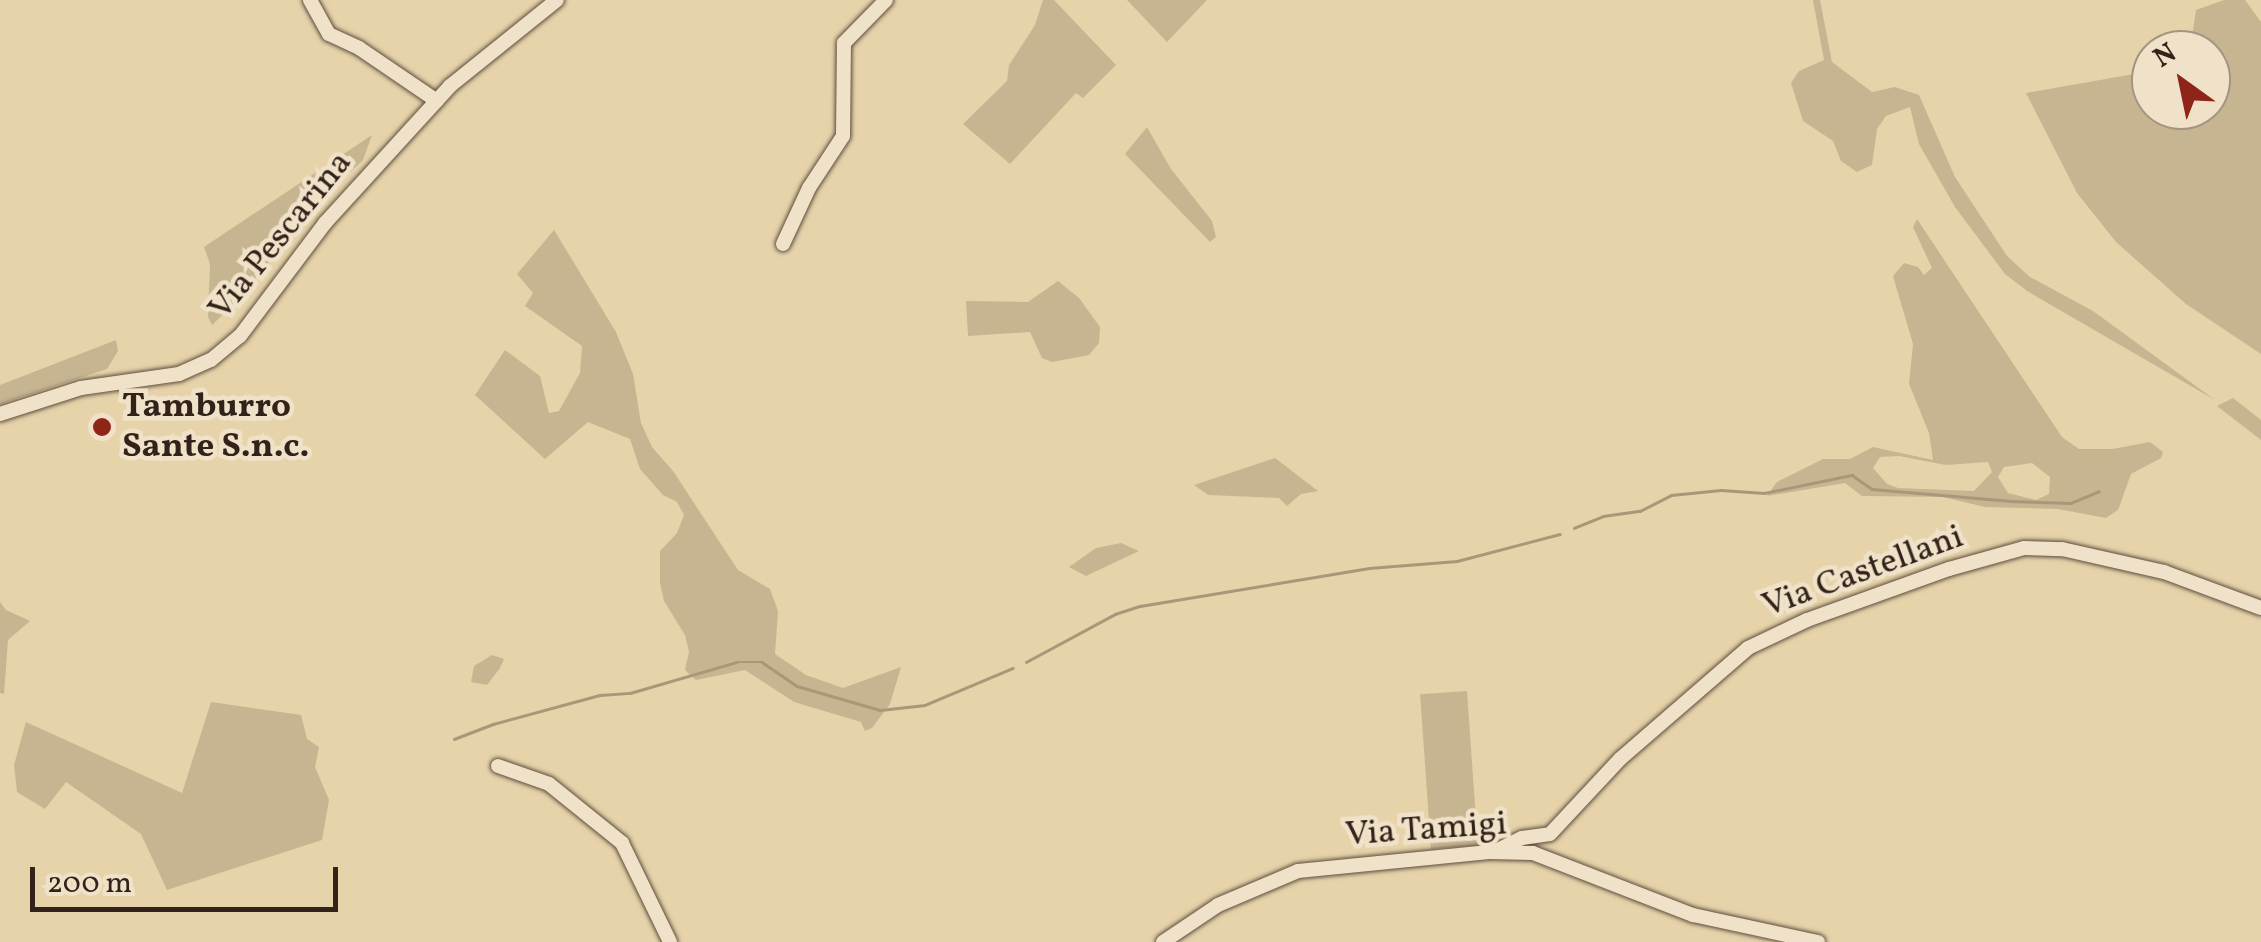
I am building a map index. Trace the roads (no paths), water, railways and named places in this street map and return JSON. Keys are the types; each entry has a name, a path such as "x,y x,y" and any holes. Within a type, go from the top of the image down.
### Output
{"street":[{"path":"310,0 329,34 359,48 437,101"},
{"name":"Via Pescarina","path":"0,414 81,388 178,374 211,360 240,336 325,223 437,101 474,64 556,0"},
{"path":"784,244 809,188 843,136 844,44 886,0"},
{"name":"Via Castellani","path":"1494,852 1522,838 1550,834 1620,759 1748,648 1807,620 1949,569 2024,548 2062,549 2164,572 2261,608"},
{"path":"498,766 549,784 622,843 670,942"},
{"name":"Via Tamigi","path":"1163,942 1218,905 1298,871 1494,852 1533,852 1693,915 1818,942"}],"waterway":[{"path":"1574,528 1603,516 1640,511 1671,495 1721,490 1764,493 1852,475 1872,489 2011,501 2071,503 2099,491"},
{"path":"1026,662 1115,614 1140,606 1369,568 1457,561 1560,534"},
{"path":"454,739 493,724 600,695 630,693 737,662 762,662 797,686 880,710 925,705 1013,668"}],"place":[{"name":"Tamburro Sante S.n.c.","path":"102,427"}]}
